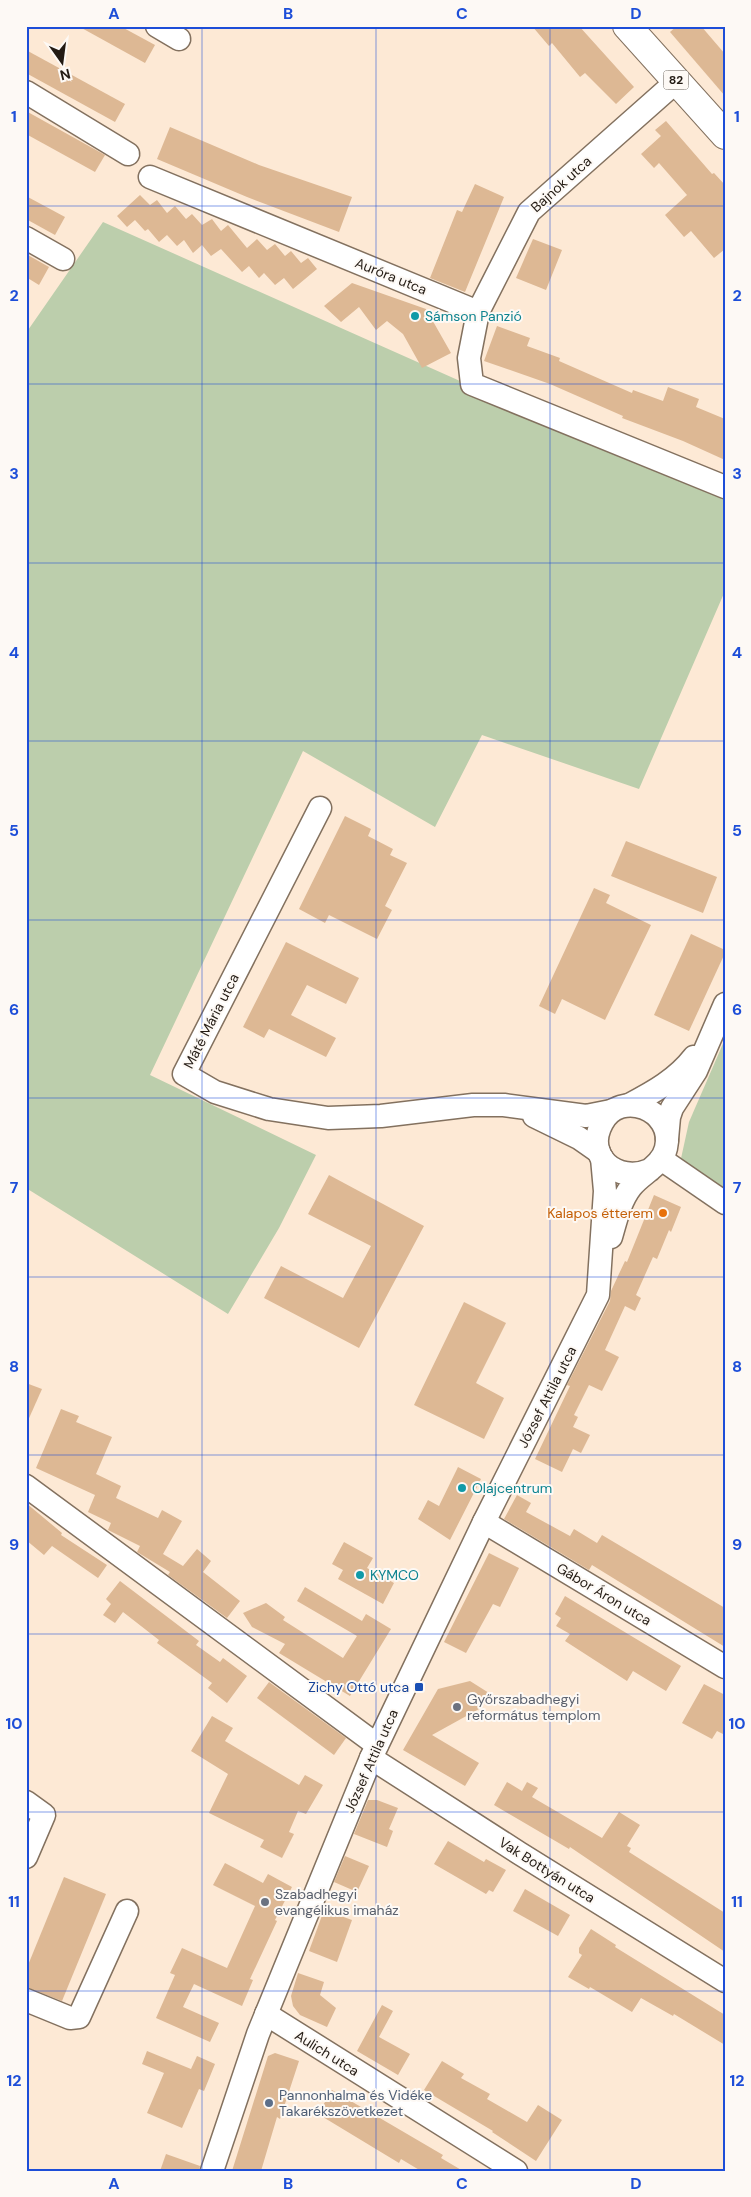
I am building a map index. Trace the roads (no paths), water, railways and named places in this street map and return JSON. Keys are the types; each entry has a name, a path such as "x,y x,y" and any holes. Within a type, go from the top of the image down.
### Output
{"main road":[{"name":"82","path":"627,26 725,135"}],"street":[{"path":"157,26 179,39"},
{"name":"Bajnok utca","path":"478,312 529,212 676,81"},
{"path":"26,92 128,154"},
{"name":"Auróra utca","path":"150,177 478,312"},
{"path":"26,238 63,259"},
{"path":"478,312 469,358 472,384 725,487"},
{"name":"Máté Mária utca","path":"320,808 184,1074 215,1092 269,1109 328,1118 381,1116 449,1107 504,1106 586,1116 620,1108"},
{"path":"600,1155 613,1170 622,1174 641,1174 659,1156 672,1108 696,1071 725,1004"},
{"path":"620,1108 672,1080 689,1063 709,1038"},
{"path":"620,1108 639,1105 652,1112 660,1120 659,1156"},
{"name":"Máté Mária utca","path":"504,1106 566,1132 600,1155"},
{"name":"József Attila utca","path":"600,1285 605,1191 597,1141 598,1130 603,1120 620,1108"},
{"path":"659,1156 725,1202"},
{"name":"József Attila utca","path":"212,2171 266,2014 374,1751 484,1522 598,1295 619,1209 630,1188 659,1156"},
{"path":"26,1486 374,1751"},
{"name":"Gábor Áron utca","path":"484,1522 725,1667"},
{"name":"Vak Bottyán utca","path":"374,1751 518,1853 725,1981"},
{"path":"26,1802 44,1815 26,1857"},
{"path":"26,2000 70,2018 79,2017 127,1910"},
{"name":"Aulich utca","path":"266,2014 516,2171"}],"place":[{"name":"Sámson Panzió","path":"415,316"},
{"name":"Kalapos étterem","path":"663,1213"},
{"name":"Olajcentrum","path":"462,1488"},
{"name":"KYMCO","path":"360,1575"},
{"name":"Zichy Ottó utca","path":"419,1687"},
{"name":"Győrszabadhegyi református templom","path":"457,1707"},
{"name":"Szabadhegyi evangélikus imaház","path":"265,1902"},
{"name":"Pannonhalma és Vidéke Takarékszövetkezet","path":"269,2103"}]}
